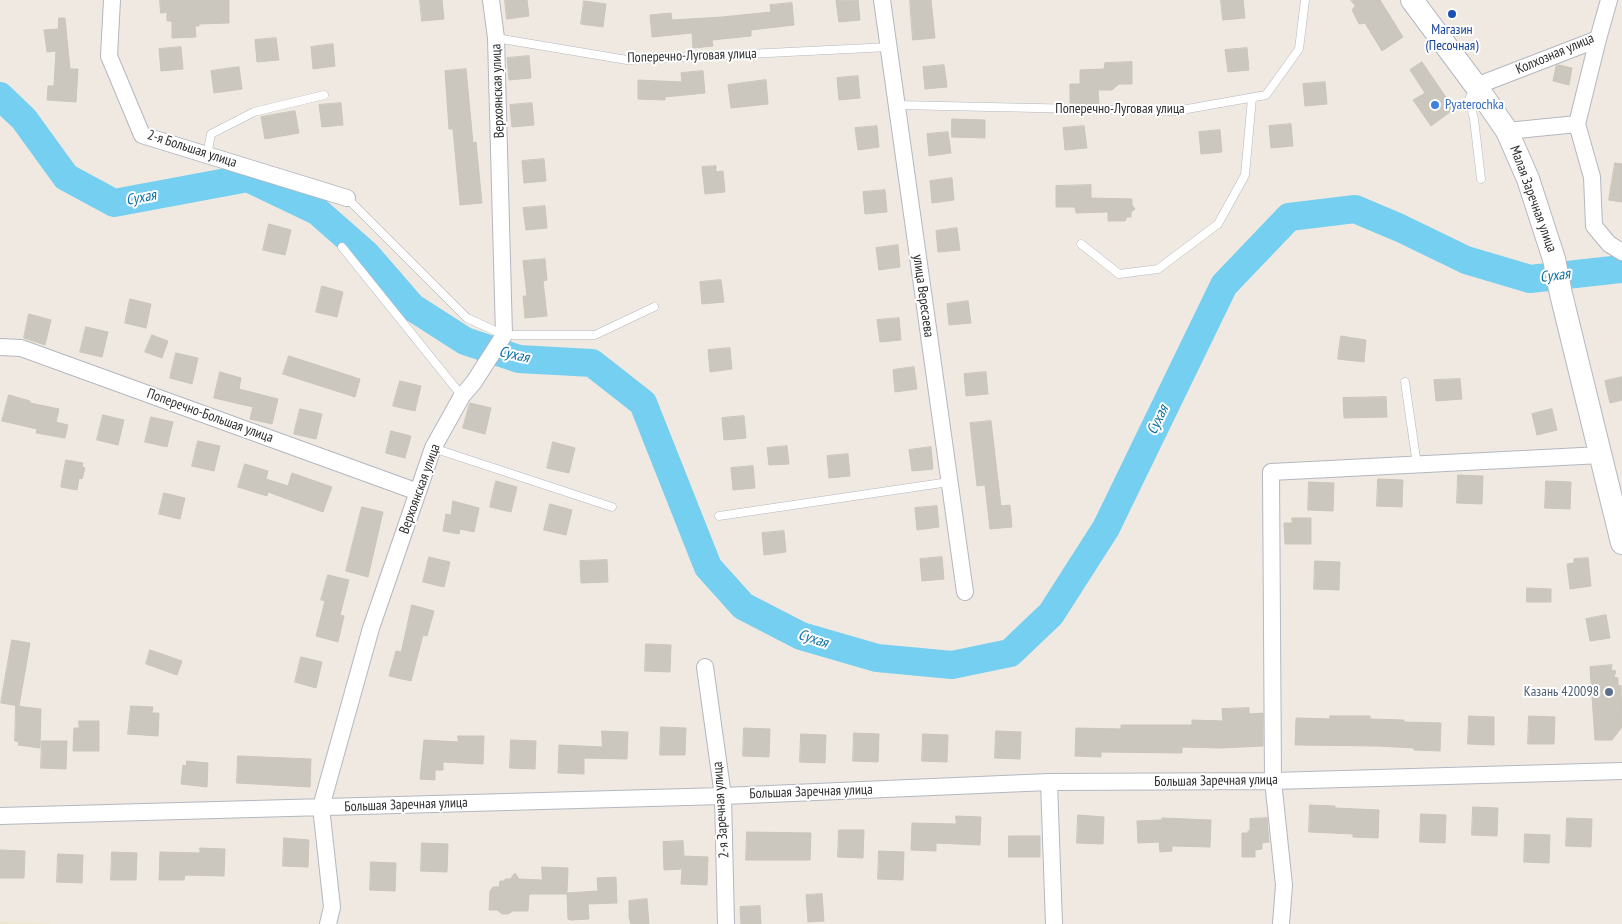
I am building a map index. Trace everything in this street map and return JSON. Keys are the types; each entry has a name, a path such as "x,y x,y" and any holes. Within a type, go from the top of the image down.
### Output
{"main road":[{"name":"Малая Заречная улица","path":"1416,2 1507,131 1528,179 1554,258 1561,294 1622,543"}],"street":[{"name":"2-я Большая улица","path":"112,0 109,56 142,135 348,198"},
{"name":"Верхоянская улица","path":"328,924 332,907 321,807 371,628 433,448 462,396 474,382 504,335 496,38 491,0"},
{"name":"улица Вересаева","path":"882,0 965,592"},
{"name":"Колхозная улица","path":"1476,86 1598,39 1609,0"},
{"path":"1598,39 1577,124 1592,177 1594,226 1609,244 1622,252"},
{"path":"1507,131 1577,124"},
{"name":"Поперечно-Большая улица","path":"0,347 21,348 418,492"},
{"path":"1281,924 1284,885 1273,781 1271,472 1601,455"},
{"name":"2-я Заречная улица","path":"705,667 723,796 726,924"},
{"name":"Большая Заречная улица","path":"0,816 723,796 1049,782 1273,781 1622,771"},
{"path":"1049,782 1054,924"}],"lane":[{"name":"Поперечно-Луговая улица","path":"897,105 1176,111 1266,95 1299,49 1305,0"},
{"name":"Поперечно-Луговая улица","path":"496,38 627,60 889,47"},
{"path":"1476,86 1470,99 1481,179"},
{"path":"208,155 211,134 254,112 324,95"},
{"path":"1081,244 1119,274 1158,269 1218,224 1245,175 1252,98"},
{"path":"348,198 467,318 504,335 595,335 654,308"},
{"path":"342,247 462,396"},
{"path":"1404,382 1417,465"},
{"path":"433,448 612,507"},
{"path":"719,516 949,482"}],"shaded area":[{"path":"0,921 57,924 0,924"}],"building":[{"path":"160,0 229,0 229,23 199,24 199,26 195,26 196,37 172,38 172,21 167,21 167,12 161,13"},
{"path":"420,0 442,0 444,19 422,21"},
{"path":"505,0 527,0 529,16 507,19"},
{"path":"858,0 860,20 839,22 836,1"},
{"path":"910,0 931,0 935,38 913,40"},
{"path":"1221,0 1243,0 1245,18 1223,20"},
{"path":"1351,0 1380,0 1403,37 1382,51 1365,23 1359,24 1352,10 1355,6"},
{"path":"584,1 606,4 603,27 581,24"},
{"path":"792,3 794,25 751,30 751,36 712,40 713,46 693,48 692,33 652,37 650,15 671,13 672,20 722,17 771,12 770,5"},
{"path":"59,18 65,18 70,69 78,69 76,102 47,100 48,86 54,86 56,51 47,52 44,30 58,29"},
{"path":"276,38 279,60 257,62 255,40"},
{"path":"333,44 335,66 313,69 311,47"},
{"path":"181,47 183,69 161,71 159,49"},
{"path":"1247,48 1249,70 1228,72 1225,50"},
{"path":"529,56 531,78 509,80 507,58"},
{"path":"1132,62 1132,84 1119,84 1112,90 1098,90 1099,104 1070,103 1070,84 1080,84 1080,70 1104,69 1105,63"},
{"path":"1422,62 1454,109 1431,126 1413,100 1425,93 1410,70"},
{"path":"944,65 947,87 925,89 923,67"},
{"path":"1556,66 1572,68 1569,85 1553,81"},
{"path":"239,67 242,89 214,93 211,71"},
{"path":"466,69 473,143 476,142 482,203 460,205 453,129 449,129 445,71"},
{"path":"703,71 705,93 665,97 665,100 638,99 638,80 682,82 681,73"},
{"path":"858,76 860,98 839,100 837,78"},
{"path":"766,80 768,104 731,108 728,85"},
{"path":"1325,82 1327,104 1305,106 1303,84"},
{"path":"341,103 343,125 322,127 319,105"},
{"path":"532,103 534,125 512,127 510,105"},
{"path":"295,111 299,133 265,139 261,117"},
{"path":"952,119 985,120 985,138 952,137"},
{"path":"1291,124 1293,146 1271,148 1269,126"},
{"path":"877,126 879,147 858,150 855,128"},
{"path":"1084,126 1087,148 1065,150 1063,128"},
{"path":"1220,130 1222,152 1201,154 1199,132"},
{"path":"948,132 951,153 929,156 927,134"},
{"path":"544,159 546,181 524,183 522,161"},
{"path":"1615,163 1622,164 1622,202 1609,200"},
{"path":"716,166 716,172 723,171 725,192 705,194 702,167"},
{"path":"952,178 954,200 932,203 930,181"},
{"path":"1091,185 1091,198 1132,199 1132,205 1135,209 1131,212 1131,217 1127,217 1125,221 1108,221 1108,212 1076,213 1075,207 1056,207 1056,186"},
{"path":"885,190 887,212 865,214 863,192"},
{"path":"545,206 547,228 526,230 523,208"},
{"path":"269,224 291,230 285,255 263,250"},
{"path":"957,228 960,250 938,252 936,231"},
{"path":"898,245 900,267 879,270 876,248"},
{"path":"545,259 547,280 543,281 547,316 525,318 523,296 527,296 523,261"},
{"path":"721,280 724,302 702,304 700,282"},
{"path":"322,286 343,292 337,317 316,312"},
{"path":"130,299 151,304 146,328 125,323"},
{"path":"968,301 971,323 949,325 947,304"},
{"path":"29,314 51,320 45,345 24,338"},
{"path":"899,318 901,340 880,342 877,320"},
{"path":"86,327 108,332 102,357 80,352"},
{"path":"152,335 168,341 162,358 145,352"},
{"path":"1341,336 1366,340 1364,362 1338,359"},
{"path":"730,348 732,369 710,372 708,350"},
{"path":"176,353 198,358 192,384 170,378"},
{"path":"289,356 360,379 355,397 283,374"},
{"path":"914,367 917,389 895,392 893,370"},
{"path":"220,372 241,378 239,389 278,399 272,424 250,419 253,407 214,398"},
{"path":"986,372 988,394 966,396 964,374"},
{"path":"1622,377 1622,400 1610,403 1605,381"},
{"path":"1460,379 1462,399 1436,401 1434,380"},
{"path":"400,381 421,386 415,411 393,406"},
{"path":"9,395 30,401 30,403 59,409 56,422 68,425 65,438 36,433 37,429 2,421"},
{"path":"1386,397 1387,417 1344,418 1343,398"},
{"path":"470,403 491,408 485,434 463,428"},
{"path":"300,409 322,414 316,439 294,434"},
{"path":"1552,409 1557,430 1537,435 1532,414"},
{"path":"103,415 124,420 118,445 97,440"},
{"path":"744,416 746,438 724,440 722,418"},
{"path":"151,417 173,422 167,447 145,442"},
{"path":"991,421 1001,506 1010,505 1012,527 990,529 985,485 977,486 970,423"},
{"path":"391,431 411,436 405,458 386,453"},
{"path":"198,441 220,446 214,471 192,466"},
{"path":"553,442 575,448 569,473 547,468"},
{"path":"787,446 789,464 769,465 767,448"},
{"path":"931,447 933,469 912,471 909,450"},
{"path":"848,454 850,476 829,478 827,456"},
{"path":"66,460 83,463 82,467 85,468 82,479 79,478 77,490 61,487"},
{"path":"245,464 268,471 266,479 288,486 292,473 332,487 323,512 268,492 267,496 238,487"},
{"path":"753,466 755,488 733,490 731,468"},
{"path":"1458,475 1483,476 1482,504 1457,503"},
{"path":"1378,479 1403,480 1402,507 1377,506"},
{"path":"496,481 517,487 511,512 490,507"},
{"path":"1546,481 1571,482 1570,509 1545,508"},
{"path":"1309,482 1334,483 1333,511 1308,510"},
{"path":"164,493 185,498 180,519 159,514"},
{"path":"453,501 479,508 474,532 460,529 459,534 443,531 446,514 451,515"},
{"path":"550,504 572,510 566,535 544,530"},
{"path":"937,506 939,527 917,530 915,508"},
{"path":"362,507 383,512 368,577 346,571"},
{"path":"1292,518 1311,518 1311,544 1285,544 1284,523 1292,523"},
{"path":"784,531 786,552 764,555 762,533"},
{"path":"429,557 450,562 444,587 423,582"},
{"path":"942,557 944,579 922,581 920,559"},
{"path":"1588,558 1591,586 1570,589 1567,564 1574,563 1574,559"},
{"path":"607,560 608,582 581,583 580,561"},
{"path":"1315,561 1340,562 1339,590 1314,589"},
{"path":"328,575 349,580 340,615 344,616 338,642 316,636 325,601 321,600"},
{"path":"1527,588 1551,589 1551,602 1527,602"},
{"path":"412,605 434,611 427,636 423,635 411,681 389,676 396,651 401,652"},
{"path":"1606,615 1610,638 1590,641 1586,619"},
{"path":"12,640 30,643 19,706 1,703"},
{"path":"646,644 671,645 670,672 645,671"},
{"path":"150,650 182,661 177,675 146,664"},
{"path":"301,657 322,662 316,688 295,682"},
{"path":"1612,665 1611,670 1616,671 1614,677 1618,678 1618,685 1621,686 1622,727 1612,740 1595,740 1590,667"},
{"path":"16,706 41,709 40,748 18,745 19,742 15,741"},
{"path":"131,706 153,707 152,713 159,713 158,736 128,734"},
{"path":"1249,708 1249,714 1263,713 1263,746 1182,747 1182,753 1101,752 1101,757 1075,756 1076,728 1121,729 1121,725 1192,725 1192,720 1223,721 1222,709"},
{"path":"1330,716 1370,716 1370,719 1441,723 1440,751 1378,746 1295,745 1296,718 1330,719"},
{"path":"1469,716 1494,717 1494,745 1468,744"},
{"path":"1529,716 1555,717 1554,744 1528,744"},
{"path":"79,721 99,721 99,751 73,751 74,728 79,728"},
{"path":"661,727 686,728 685,755 660,755"},
{"path":"744,728 770,729 769,757 743,756"},
{"path":"602,731 628,732 627,759 584,758 584,774 558,773 559,745 602,747"},
{"path":"996,731 1021,732 1020,759 995,758"},
{"path":"854,733 879,734 878,762 853,761"},
{"path":"801,734 826,735 825,763 800,762"},
{"path":"923,734 948,735 947,762 922,761"},
{"path":"458,736 484,736 483,764 443,762 443,770 435,770 435,780 420,779 424,740 458,742"},
{"path":"511,740 536,741 535,769 510,768"},
{"path":"42,741 67,741 66,769 41,768"},
{"path":"238,756 311,759 310,787 237,783"},
{"path":"187,761 208,763 207,787 181,784 183,765 186,766"},
{"path":"1310,805 1379,810 1378,838 1353,837 1353,834 1309,832"},
{"path":"1473,807 1498,808 1497,836 1472,835"},
{"path":"1421,814 1446,815 1445,843 1420,842"},
{"path":"1078,815 1104,817 1103,844 1077,843"},
{"path":"956,816 981,817 980,845 936,843 936,851 911,850 912,823 956,824"},
{"path":"1162,818 1211,820 1210,847 1172,846 1172,851 1160,852 1159,842 1138,843 1137,821 1162,820"},
{"path":"1267,818 1269,842 1262,843 1262,849 1255,850 1255,857 1242,857 1242,833 1250,831 1250,819"},
{"path":"1567,818 1592,819 1591,847 1566,846"},
{"path":"839,830 864,830 863,858 838,857"},
{"path":"747,832 811,833 810,860 746,860"},
{"path":"1525,834 1550,835 1549,863 1524,862"},
{"path":"1009,836 1040,836 1040,857 1009,857"},
{"path":"284,838 309,840 308,867 283,866"},
{"path":"683,841 684,856 708,857 707,885 681,884 682,869 664,870 663,842"},
{"path":"422,843 448,844 447,872 421,871"},
{"path":"200,848 225,849 224,876 185,875 184,880 159,880 160,852 200,853"},
{"path":"0,850 25,851 24,878 0,878"},
{"path":"879,851 904,852 903,880 878,879"},
{"path":"112,852 137,853 136,880 111,880"},
{"path":"58,854 83,855 82,883 57,882"},
{"path":"371,862 396,863 395,891 370,890"},
{"path":"542,867 568,868 567,893 598,891 597,878 616,877 617,903 588,904 589,919 571,920 568,919 567,894 529,894 528,911 513,911 508,914 502,914 497,910 489,910 490,891 493,887 499,887 500,881 510,879 515,873 519,879 542,880"},
{"path":"822,894 824,921 808,922 806,895"},
{"path":"647,899 649,924 631,924 629,901"},
{"path":"760,906 761,924 741,924 740,907"}],"waterway":[{"name":"Сухая","path":"0,96 24,119 66,177 114,203 248,178 317,211 366,254 412,307 465,341 519,359 592,363 643,403 708,567 743,606 801,636 877,658 952,665 1010,653 1051,614 1106,528 1224,285 1289,217 1355,209 1400,228 1466,260 1530,279 1622,269"}],"place":[{"name":"Магазин (Песочная)","path":"1452,14"},
{"name":"Pyaterochka","path":"1435,105"},
{"name":"Казань 420098","path":"1609,692"}]}
